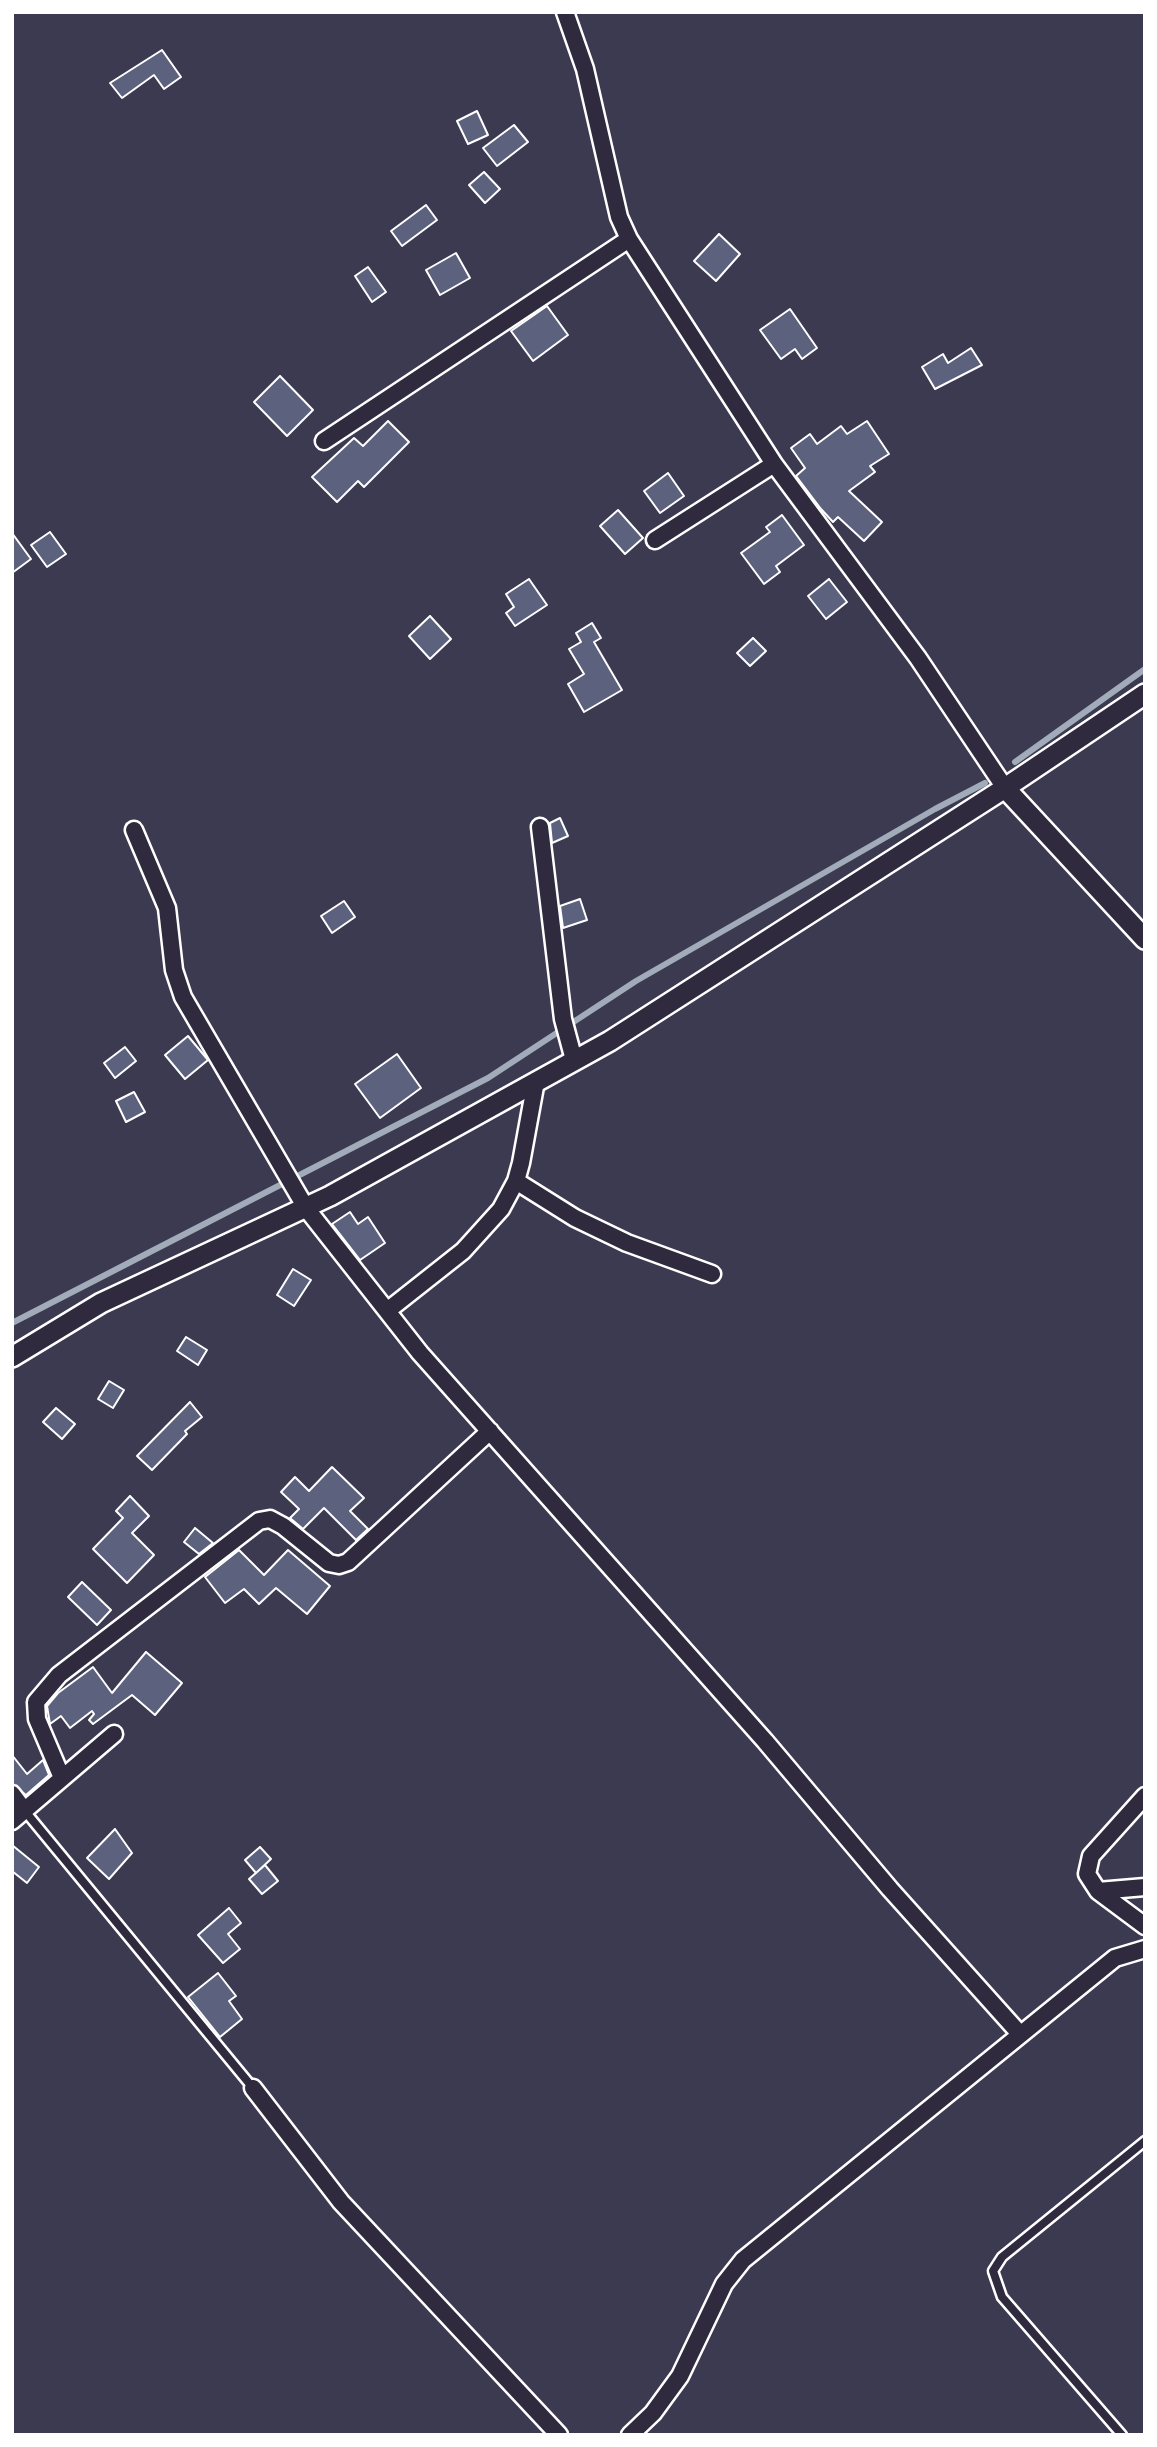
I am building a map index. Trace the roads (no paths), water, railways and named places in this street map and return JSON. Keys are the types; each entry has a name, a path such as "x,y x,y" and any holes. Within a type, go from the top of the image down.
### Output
{"street":[{"path":"565,12 585,69 619,217 629,239 774,464 918,658 1005,788 1145,939"},
{"path":"324,441 629,239"},
{"path":"655,540 774,464"},
{"path":"12,1357 101,1303 536,1082 573,1056 1005,788 1145,695"},
{"path":"540,827 563,1019 573,1056"},
{"path":"134,830 167,908 174,970 183,998 303,1201 420,1353 1020,2034"},
{"path":"387,1311 463,1251 501,1209 516,1181 536,1082"},
{"path":"516,1181 575,1217 627,1243 712,1273"},
{"path":"62,1779 37,1719 36,1702 58,1675 259,1521 270,1519 329,1563 339,1565 348,1562 490,1431"},
{"path":"12,1794 18,1816 114,1734"},
{"path":"1145,1796 1091,1856 1087,1874 1098,1891 1145,1926"},
{"path":"1098,1891 1145,1887"},
{"path":"630,2435 653,2413 680,2376 724,2284 743,2260 1115,1958 1145,1949"},
{"path":"253,2088 341,2202 559,2435"}],"lane":[{"path":"18,1816 253,2088"},
{"path":"1122,2435 1002,2297 993,2271 1002,2258 1145,2141"}],"waterway":[{"path":"1015,762 1145,669"},
{"path":"12,1323 488,1078 636,981 985,783"}]}
